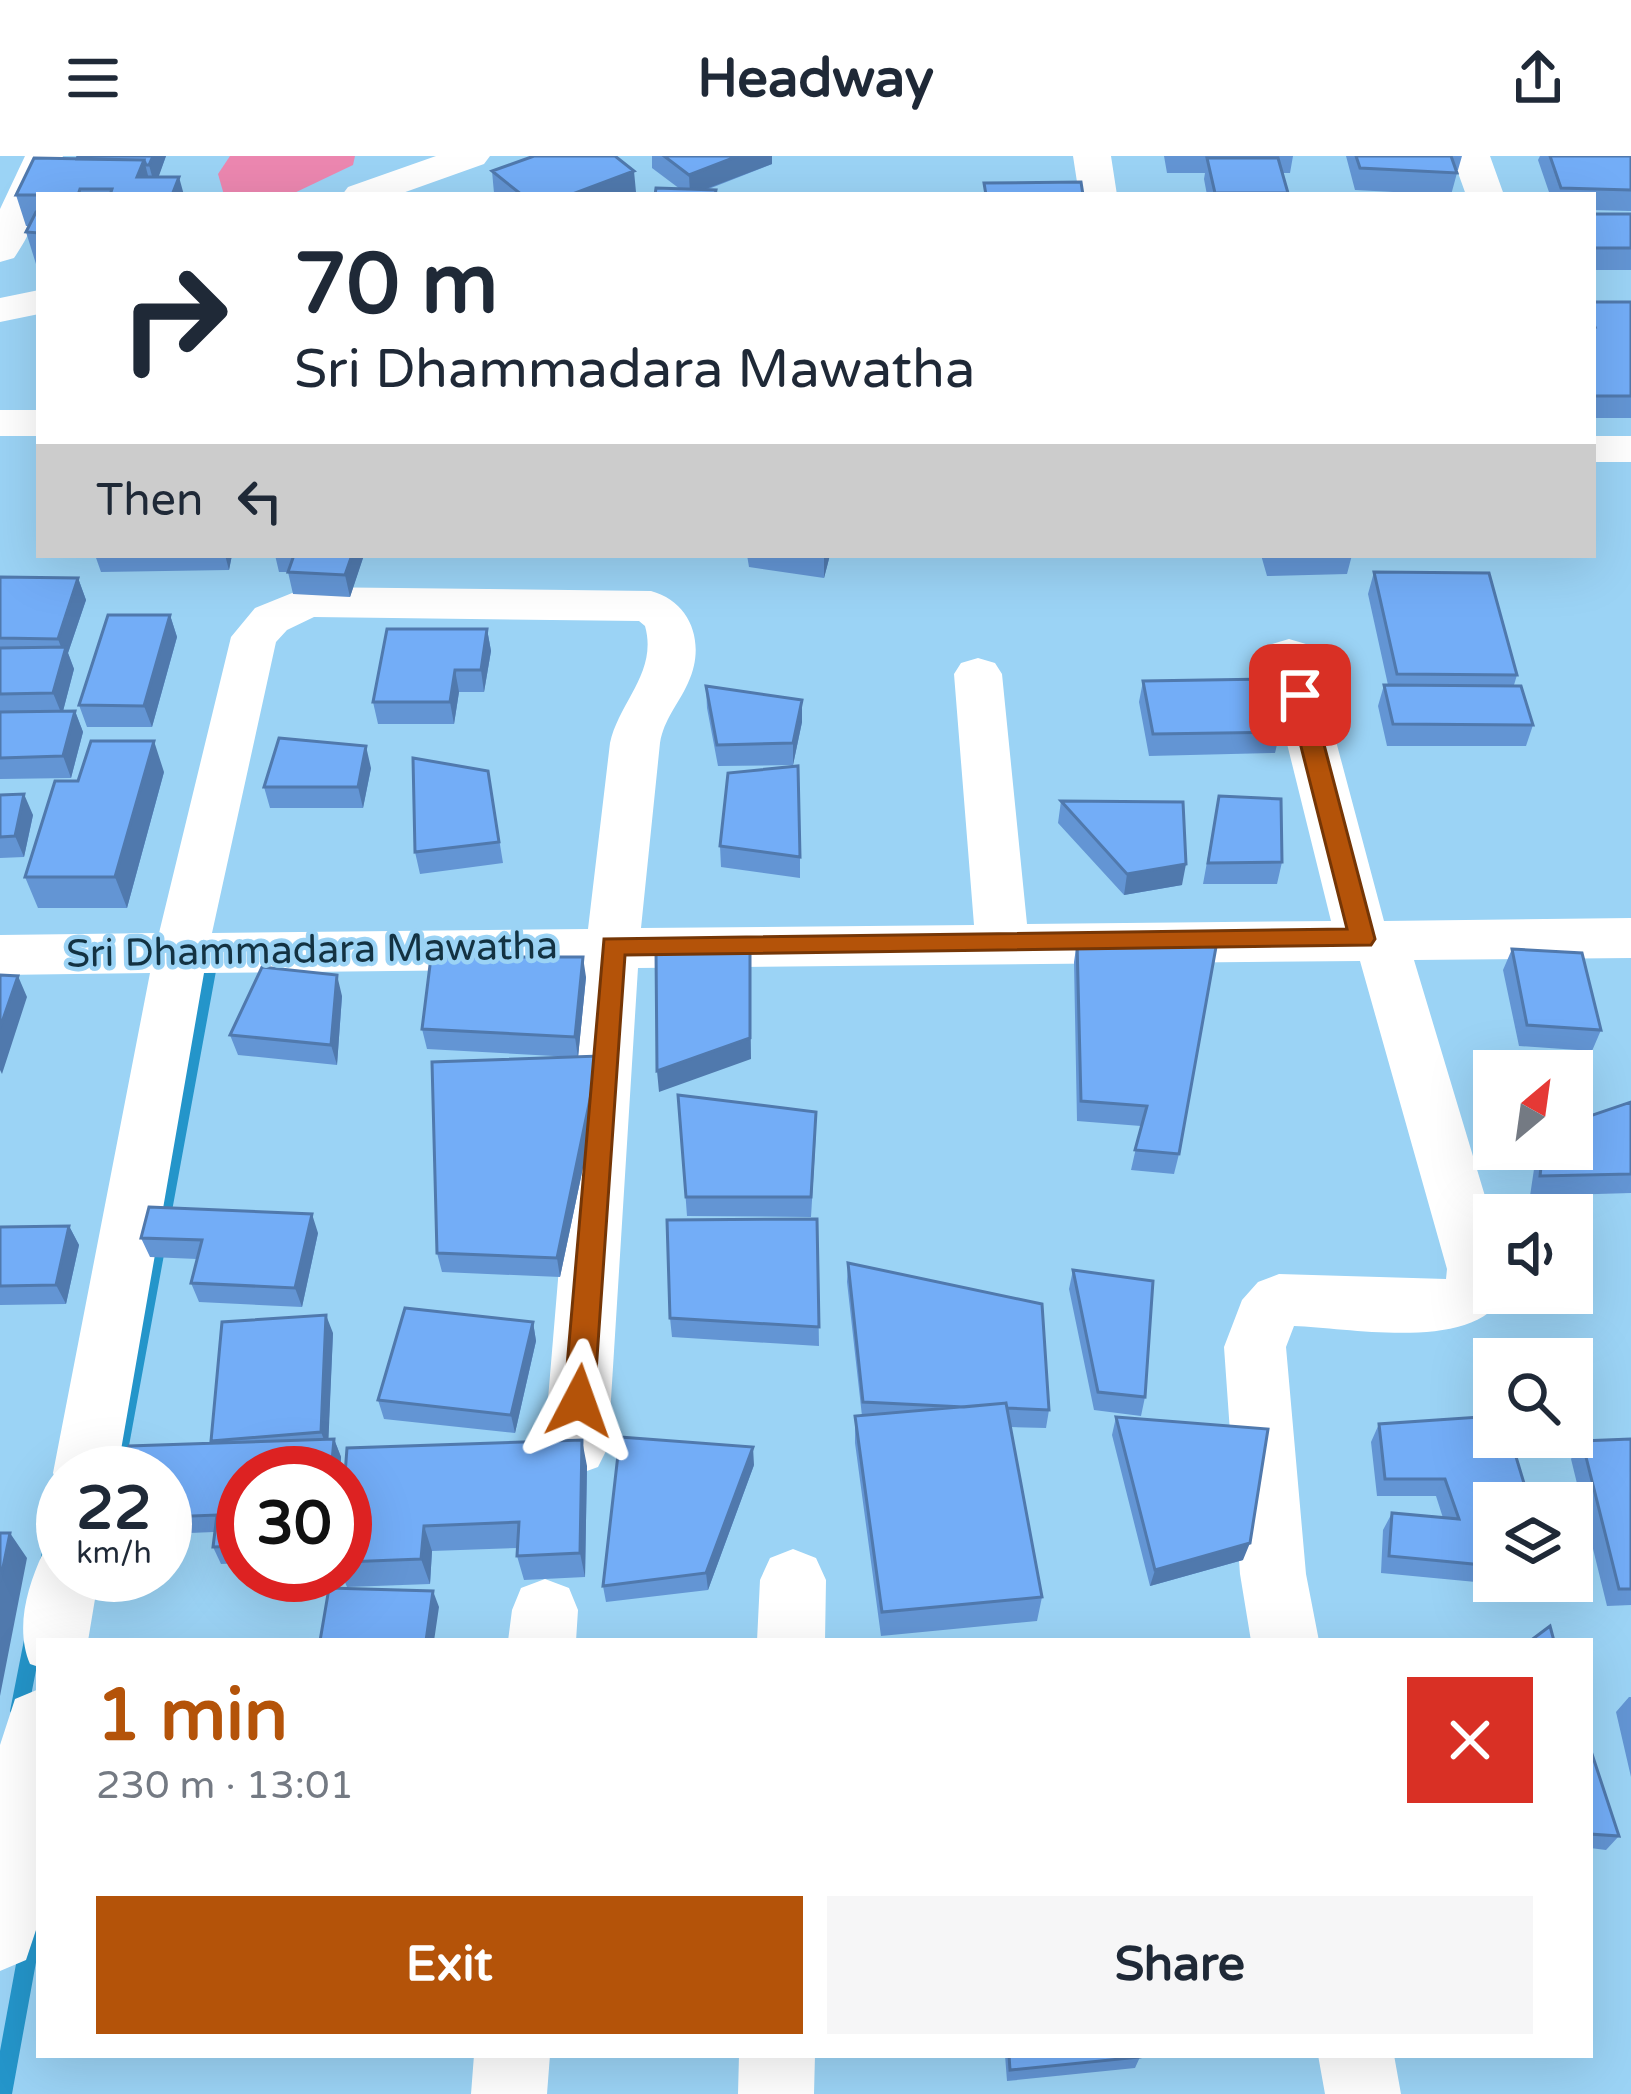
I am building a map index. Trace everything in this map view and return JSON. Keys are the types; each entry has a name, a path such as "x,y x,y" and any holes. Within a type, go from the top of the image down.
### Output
{"street":[{"path":"0,250 44,156"},
{"path":"365,192 402,167 471,156"},
{"path":"1092,156 1098,192"},
{"path":"1471,156 1485,192"},
{"path":"0,310 36,303"},
{"path":"0,423 36,423"},
{"path":"1596,449 1631,449"},
{"path":"90,1446 182,953 254,637 271,619 307,602 651,606 668,620 672,637 667,679 639,724 635,743 613,946 576,1447"},
{"path":"1284,1638 1273,1574 1255,1347 1264,1318 1279,1300 1453,1306 1475,1292 1477,1269 1371,939 1289,655"},
{"path":"978,674 1002,942"},
{"name":"Sri Dhammadara Mawatha","path":"0,955 1631,938"},
{"path":"55,1638 61,1602"},
{"path":"0,1934 36,1739"},
{"path":"509,2094 512,2058"},
{"path":"776,2094 777,2058"},
{"path":"1357,2058 1363,2094"}],"shaded area":[{"path":"230,156 355,156 353,165 296,192 223,192 218,174"}],"building":[{"path":"78,156 153,156 146,165 144,160"},
{"path":"534,156 615,156 634,171 578,192 518,192 492,171"},
{"path":"664,156 738,156 689,175"},
{"path":"1356,156 1451,156 1457,173 1360,168"},
{"path":"1550,156 1631,156 1631,190 1561,188"},
{"path":"34,158 144,160 137,177 179,177 173,192 80,189 16,195"},
{"path":"1207,158 1278,158 1288,192 1215,192"},
{"path":"1081,182 1083,192 986,192 984,183"},
{"path":"656,188 716,190 716,192 655,192"},
{"path":"36,212 36,233 26,232"},
{"path":"1596,214 1631,214 1631,248 1596,248"},
{"path":"1596,302 1631,302 1631,396 1596,396"},
{"path":"293,558 351,558 345,575 288,572"},
{"path":"1374,572 1489,573 1517,675 1397,674"},
{"path":"0,577 78,578 58,639 0,638"},
{"path":"108,615 170,615 144,706 79,705"},
{"path":"387,629 487,629 481,670 455,670 450,702 373,702"},
{"path":"66,647 53,693 0,694 0,648"},
{"path":"1268,679 1280,732 1153,734 1143,681"},
{"path":"1384,685 1521,686 1533,725 1393,724"},
{"path":"706,686 802,700 793,743 717,745"},
{"path":"75,711 63,756 0,758 0,712"},
{"path":"279,738 366,746 358,787 264,787"},
{"path":"91,741 154,741 115,877 25,877 55,781 78,781"},
{"path":"413,758 488,771 499,842 415,852"},
{"path":"798,766 800,857 720,846 728,773"},
{"path":"24,794 15,836 0,837 0,795"},
{"path":"1219,796 1281,799 1282,862 1208,863"},
{"path":"1061,801 1183,802 1186,864 1127,874"},
{"path":"1077,941 1216,947 1179,1154 1135,1150 1147,1106 1081,1101"},
{"path":"656,949 750,953 750,1038 657,1071"},
{"path":"1512,949 1582,953 1601,1030 1527,1025"},
{"path":"431,957 583,957 575,1037 422,1029"},
{"path":"262,967 337,975 331,1045 230,1035"},
{"path":"0,975 18,976 0,1028"},
{"path":"599,1056 557,1258 437,1253 432,1062"},
{"path":"678,1095 816,1112 811,1197 686,1197"},
{"path":"1631,1102 1631,1174 1540,1176 1541,1170 1593,1170 1593,1115"},
{"path":"149,1207 312,1214 295,1288 191,1283 202,1240 141,1238"},
{"path":"817,1219 819,1327 670,1318 667,1220"},
{"path":"69,1226 56,1285 0,1286 0,1227"},
{"path":"848,1263 1042,1304 1049,1410 1007,1408 1006,1403 964,1407 863,1402"},
{"path":"1073,1270 1153,1281 1145,1397 1098,1392"},
{"path":"405,1308 533,1322 511,1415 378,1400"},
{"path":"326,1315 321,1432 211,1441 222,1322"},
{"path":"1006,1403 1042,1597 882,1612 855,1416"},
{"path":"1116,1417 1268,1429 1250,1543 1155,1570"},
{"path":"1473,1417 1473,1458 1516,1458 1524,1482 1473,1482 1473,1564 1389,1556 1392,1513 1459,1519 1445,1479 1385,1479 1379,1424"},
{"path":"620,1437 753,1447 706,1573 603,1586"},
{"path":"334,1439 333,1446 216,1446 216,1515 192,1516 192,1446 129,1446"},
{"path":"1631,1439 1631,1589 1619,1589 1586,1458 1593,1458 1593,1441"},
{"path":"582,1440 580,1553 517,1556 519,1522 424,1526 421,1559 372,1561 372,1447"},
{"path":"0,1533 10,1533 0,1582"},
{"path":"372,1589 433,1591 426,1638 321,1638 327,1602 372,1602"},
{"path":"1550,1626 1553,1638 1534,1638"},
{"path":"1593,1757 1619,1836 1593,1834"},
{"path":"1009,2058 1130,2058 1010,2070"}],"waterway":[{"path":"121,1446 209,971"},
{"path":"19,1711 33,1640"},
{"path":"2,2094 31,1937"}],"route":[{"path":"579,1401 613,946 1362,939 1300,695"}]}
